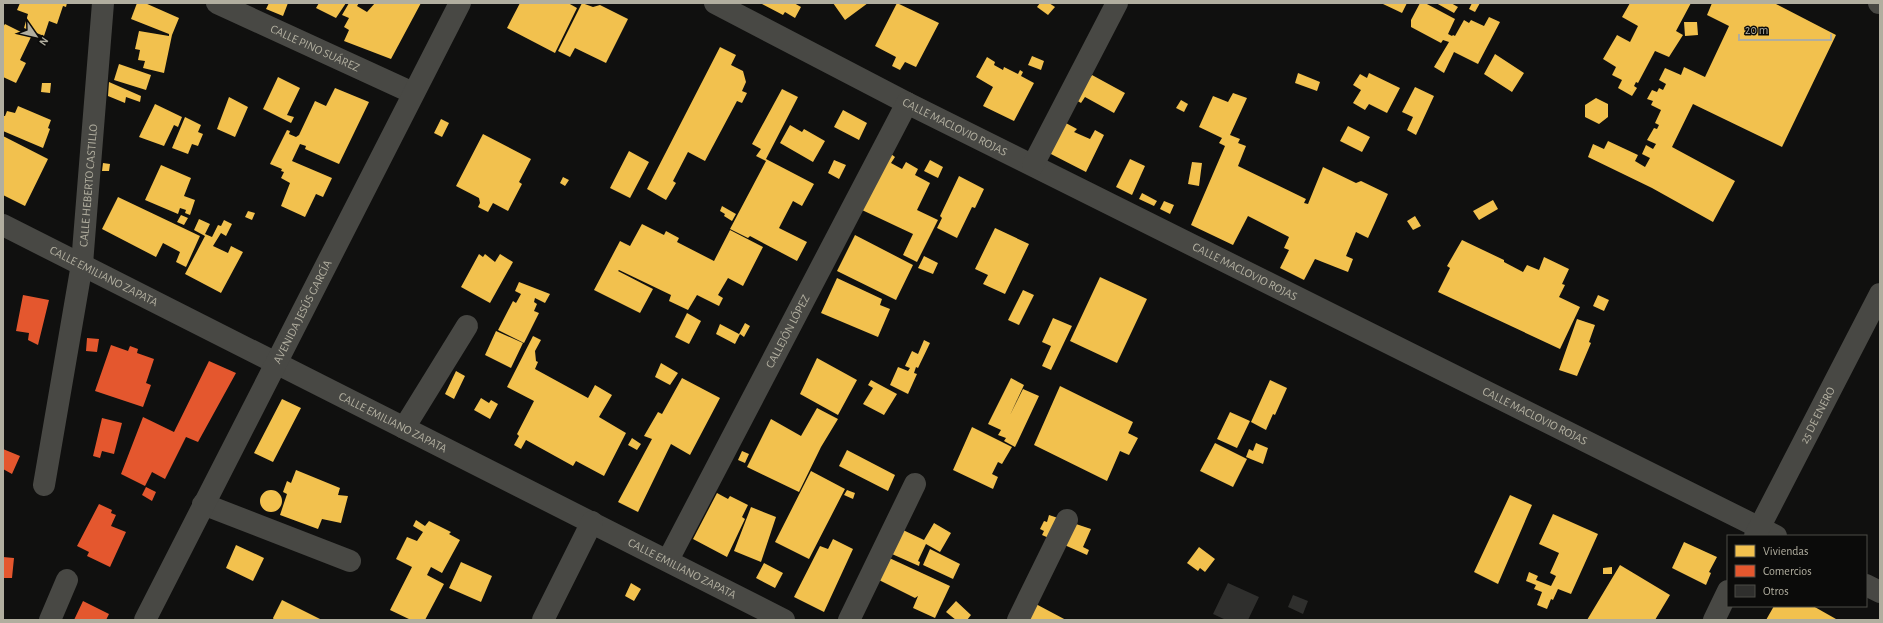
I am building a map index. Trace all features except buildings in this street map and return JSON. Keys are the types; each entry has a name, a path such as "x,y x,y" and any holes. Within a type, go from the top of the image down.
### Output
{"street":[{"name":"CALLE HEBERTO CASTILLO","path":"44,485 82,264 103,3"},
{"name":"CALLE PINO SUÁREZ","path":"217,3 413,93"},
{"name":"AVENIDA JESÚS GARCÍA","path":"144,620 460,3"},
{"name":"CALLE MACLOVIO ROJAS","path":"715,3 907,103 1764,533"},
{"path":"1033,166 1117,3"},
{"name":"CALLEJÓN LÓPEZ","path":"668,560 907,103"},
{"name":"CALLE EMILIANO ZAPATA","path":"3,225 784,620"},
{"name":"25 DE ENERO","path":"1764,533 1880,294"},
{"path":"404,428 467,326"},
{"path":"849,620 915,484"},
{"path":"204,504 350,561"},
{"path":"1018,620 1067,520"},
{"path":"543,620 592,522"},
{"path":"50,620 67,580"},
{"path":"1867,586 1880,592"},
{"path":"1714,620 1727,593"}]}
